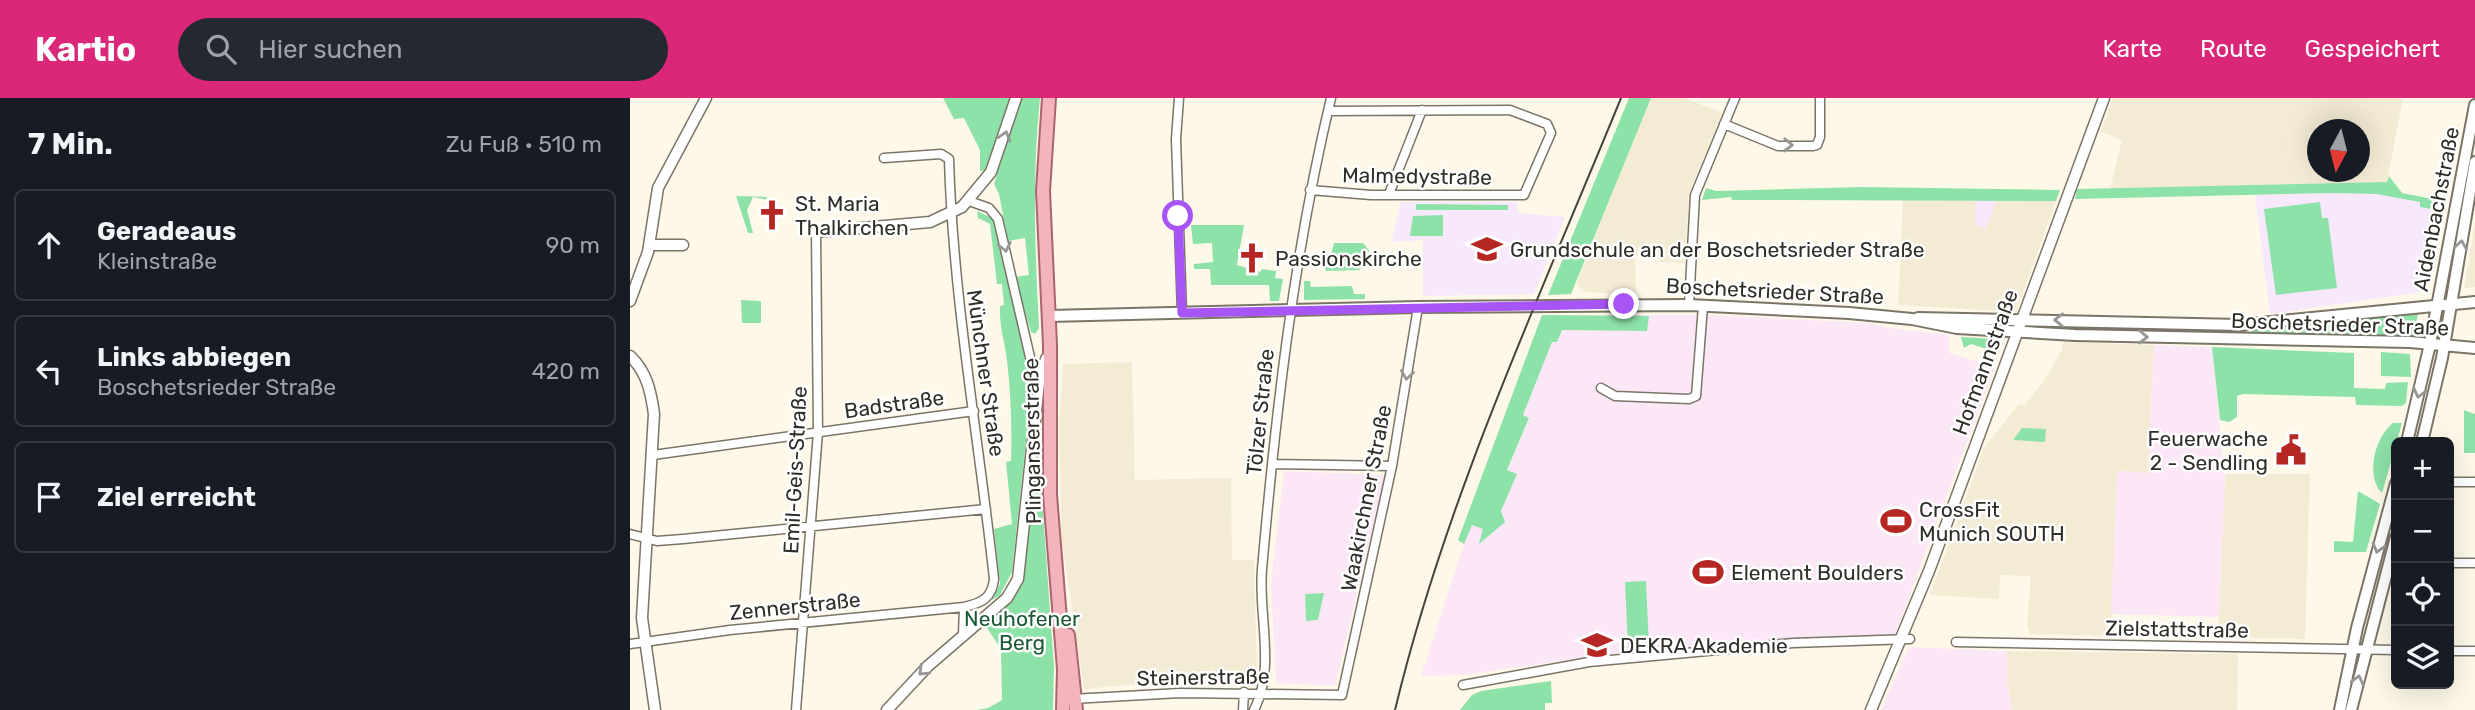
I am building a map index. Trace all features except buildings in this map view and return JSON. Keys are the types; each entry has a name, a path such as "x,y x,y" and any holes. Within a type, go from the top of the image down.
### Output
{"main road":[{"name":"Plinganserstraße","path":"1049,98 1043,191 1050,342 1050,495 1070,705"},
{"name":"Aidenbachstraße","path":"2423,437 2452,304 2462,199 2475,105"},
{"name":"Aidenbachstraße","path":"2408,437 2462,199 2475,162"},
{"name":"Boschetsrieder Straße","path":"1049,316 1418,307 1689,305 1912,318 2240,325 2475,302"},
{"name":"Boschetsrieder Straße","path":"1912,318 1932,326 2016,332 2430,344 2475,348"},
{"path":"2413,419 2427,422"},
{"path":"2340,710 2352,650 2391,514"},
{"path":"2351,710 2391,570"}],"street":[{"path":"630,301 650,245 658,188 706,98"},
{"path":"816,232 930,222 949,215 969,201 984,184 996,160 1016,98"},
{"path":"1179,98 1176,139 1182,313"},
{"name":"Tölzer Straße","path":"1263,692 1261,573 1289,311 1310,190 1331,98"},
{"path":"1689,305 1694,200 1735,98"},
{"path":"1724,124 1778,146 1813,146 1820,137 1820,98"},
{"name":"Hofmannstraße","path":"1871,710 1906,639 2020,320 2104,98"},
{"path":"1328,110 1422,110 1389,194"},
{"name":"Malmedystraße","path":"1310,190 1389,194 1524,195 1550,128 1510,110 1422,110"},
{"name":"Münchner Straße","path":"884,158 947,155 949,215 959,314 974,411 994,579 991,594"},
{"path":"969,201 989,208 998,219 1033,370 1040,383"},
{"name":"Emil-Geis-Straße","path":"796,710 818,432 816,232"},
{"path":"650,245 683,245"},
{"path":"1601,388 1615,396 1689,399 1696,396 1703,306"},
{"name":"Waakirchner Straße","path":"1342,695 1392,466 1418,307"},
{"path":"887,710 963,635 1007,598 1018,579 1040,383 1050,342"},
{"path":"630,356 639,365 650,391 654,428 646,538 644,642 655,710"},
{"name":"Badstraße","path":"653,455 974,411"},
{"path":"1273,464 1392,466"},
{"path":"2454,482 2475,482"},
{"path":"630,534 646,538 683,540 986,509"},
{"path":"2454,563 2475,563"},
{"name":"Zennerstraße","path":"630,644 803,622 964,607 979,603 991,594"},
{"path":"963,635 964,607"},
{"path":"1464,685 1542,669 1612,660 1786,643 1906,639"},
{"name":"Zielstattstraße","path":"1956,642 2391,650"},
{"path":"2454,651 2475,651"},
{"path":"1243,710 1244,692"},
{"name":"Steinerstraße","path":"1070,705 1244,692 1342,695"},
{"path":"1254,710 1263,692"}],"shaded area":[{"path":"1651,98 1685,98 1722,113 1689,193 1685,263 1660,262 1656,255 1635,256 1636,295 1586,292 1576,284"},
{"path":"2113,98 2403,98 2387,182 2110,189 2122,140 2101,132"},
{"path":"2376,194 2421,202 2420,207 2436,210 2421,292 2270,314 2255,195"},
{"path":"1903,200 2056,201 2016,312 1898,305"},
{"path":"1976,201 1996,201 1986,229 1975,226"},
{"name":"Grundschule an der Boschetsrieder Straße","path":"1401,202 1517,202 1519,213 1565,217 1534,294 1423,296 1423,240 1391,242"},
{"path":"2475,223 2475,287 2464,288 2473,234"},
{"path":"1562,315 1708,315 1869,323 1888,328 1950,335 1949,353 1995,367 1895,634 1608,654 1463,675 1421,676 1464,544 1472,525 1483,529 1528,421 1529,418 1523,415"},
{"path":"2063,342 2154,345 2148,473 2118,471 2111,636 2030,634 2027,624 2031,576 2000,575 1999,599 1930,595 1984,448 2019,404 2024,405 2044,381 2062,350"},
{"path":"2154,345 2212,347 2225,481 2219,617 2111,614 2117,471 2148,473"},
{"path":"1132,362 1135,480 1231,478 1232,560 1254,560 1257,673 1084,689 1062,541 1059,428 1063,364"},
{"path":"1284,471 1385,475 1335,686 1276,683 1271,583"},
{"path":"2225,474 2310,474 2305,639 2218,637"},
{"path":"1909,647 2007,651 2007,682 2012,710 1881,710"},
{"path":"2007,651 2238,654 2237,710 2012,710 2007,682"}],"green space":[{"path":"943,98 1013,98 989,170 980,171 980,150 964,118 954,119"},
{"path":"1020,98 1040,98 1035,184 1039,328 1035,334 1031,332 1014,277 1029,275 1025,238 1008,241 999,194 994,184"},
{"path":"1629,98 1651,98 1571,294 1548,295"},
{"path":"2389,176 2402,193 2438,200 2436,210 2420,207 2420,202 2376,194 2075,199 2077,189 2387,182"},
{"path":"1862,187 2060,190 2056,201 1732,200 1731,197 1702,200 1706,188 1716,191"},
{"path":"736,196 769,197 769,200 753,197 747,210 753,233 748,233"},
{"path":"2320,202 2322,218 2328,218 2337,288 2276,295 2264,209"},
{"path":"1416,204 1508,205 1508,210 1416,210"},
{"path":"977,211 994,219 1027,347 1032,384 1012,572 1000,595 992,600 1000,584 994,529 1012,524 1006,462 1011,461 1011,411 1000,320 1000,306 1004,305 1002,284 997,284 990,224 978,218"},
{"path":"1443,215 1443,236 1410,236 1413,216"},
{"path":"1191,225 1244,225 1237,265 1260,272 1262,269 1276,271 1275,278 1283,279 1279,301 1270,301 1269,285 1211,285 1210,269 1194,269 1194,264 1213,262 1212,243 1193,244"},
{"path":"1334,243 1363,243 1369,250 1365,265 1359,270 1326,271 1325,267 1316,267 1316,254 1331,255"},
{"path":"1304,281 1310,281 1311,287 1352,286 1354,294 1365,294 1365,299 1304,300"},
{"path":"741,300 761,301 761,323 742,323"},
{"path":"2419,310 2413,336 2252,338 2251,330"},
{"path":"1542,315 1649,316 1647,331 1562,330 1557,342 1552,342 1523,415 1529,418 1507,470 1517,474 1501,511 1505,522 1479,544 1483,529 1472,525 1464,544 1458,540"},
{"path":"1961,337 1994,339 2000,347 1999,353 1971,344 1964,348"},
{"path":"2212,347 2354,353 2354,388 2385,389 2386,383 2408,382 2406,403 2402,406 2356,405 2355,397 2243,394 2237,396 2237,417 2229,422 2220,420"},
{"path":"2381,352 2410,354 2411,377 2381,376"},
{"path":"2464,410 2475,414 2475,453 2464,453"},
{"path":"2393,423 2402,423 2398,437 2391,437 2391,462 2382,493 2377,486 2373,467 2377,447"},
{"path":"2022,428 2046,429 2045,442 2013,440"},
{"name":"Neuhofener Berg","path":"1038,444 1054,666 1053,710 976,710 988,708 1002,700 1001,649 985,625 1006,606 1023,581"},
{"path":"2358,491 2380,504 2366,552 2334,552 2334,541 2353,542"},
{"path":"1646,581 1649,647 1628,648 1625,582"},
{"path":"1324,593 1318,620 1306,621 1305,594"},
{"path":"1551,681 1552,703 1545,703 1545,710 1460,710 1472,695 1481,691"}],"railway":[{"path":"1395,710 1416,631 1467,476 1621,98"}],"place":[{"name":"St. Maria Thalkirchen","path":"772,215"},
{"name":"Grundschule an der Boschetsrieder Straße","path":"1487,249"},
{"name":"Passionskirche","path":"1252,258"},
{"name":"Feuerwache 2 - Sendling","path":"2291,450"},
{"name":"CrossFit Munich SOUTH","path":"1896,521"},
{"name":"Element Boulders","path":"1708,572"},
{"name":"DEKRA Akademie","path":"1597,645"}],"route":[{"path":"1178,216 1182,313 1624,304"}]}
